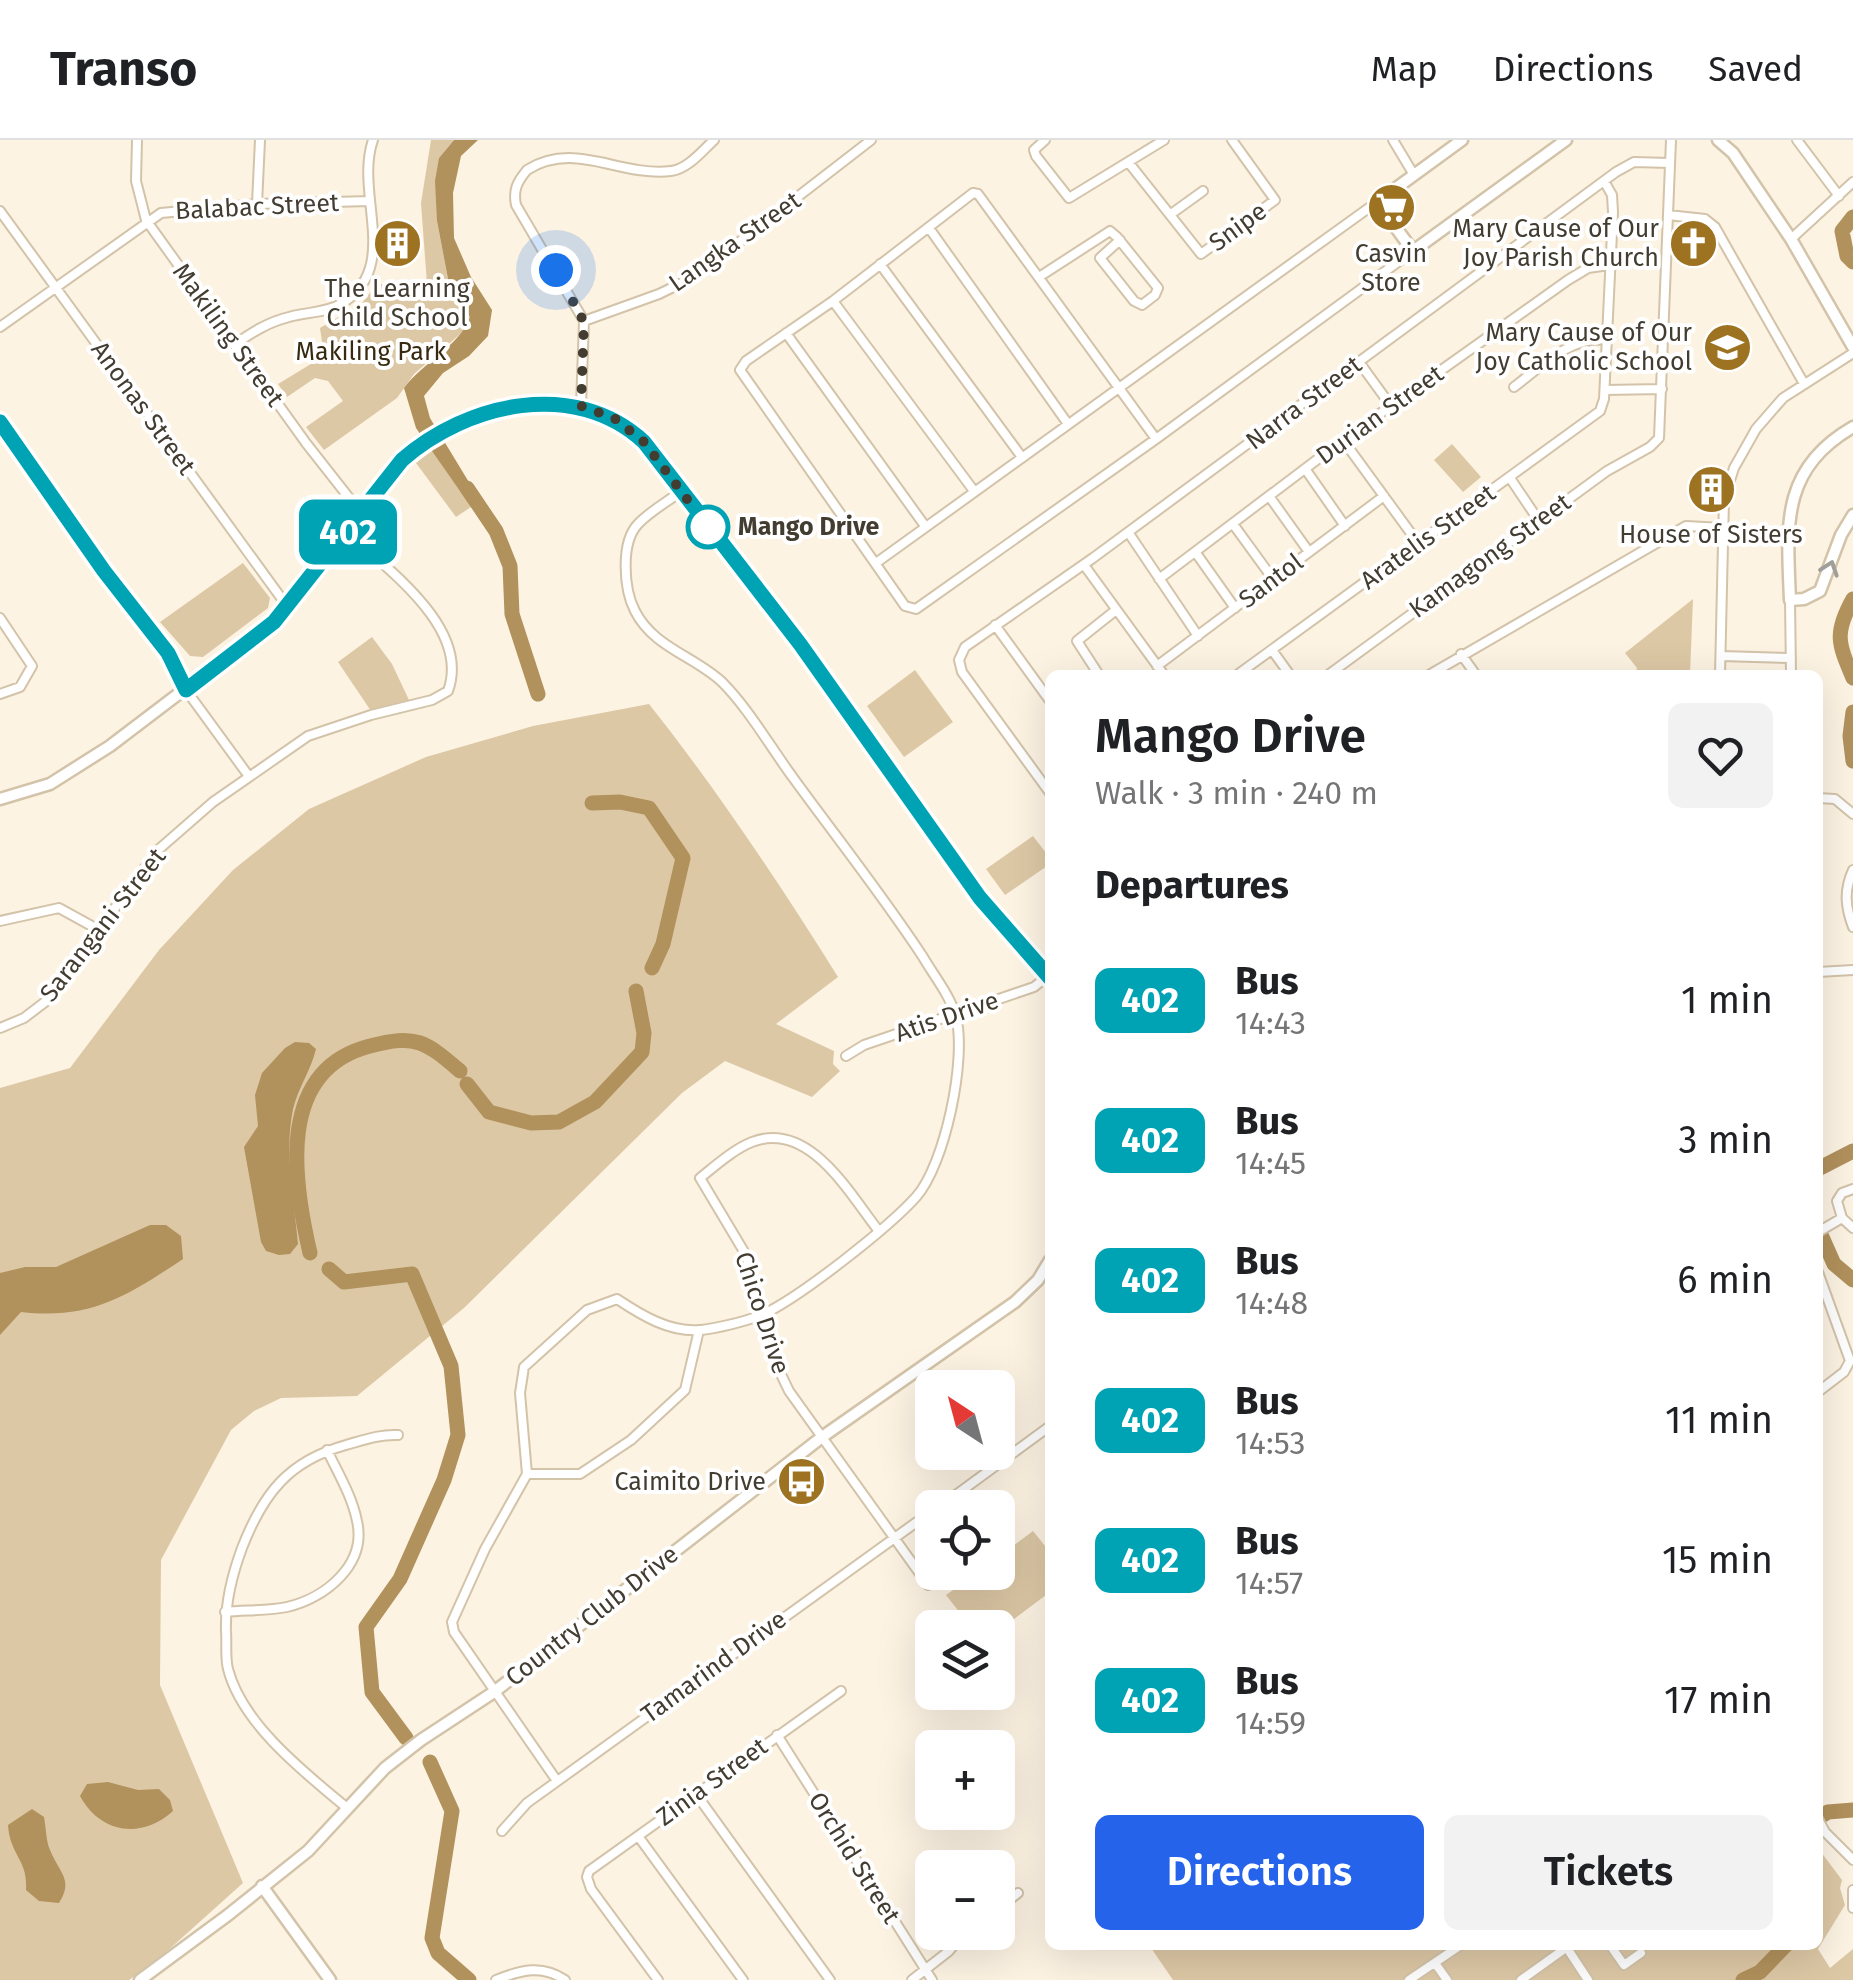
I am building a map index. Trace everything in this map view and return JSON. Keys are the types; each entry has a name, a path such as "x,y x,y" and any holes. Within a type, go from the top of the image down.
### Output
{"street":[{"name":"Makiling Street","path":"137,140 136,181 146,220 234,345 361,513"},
{"path":"257,204 260,140"},
{"path":"234,345 255,330 285,318 332,308 354,296 369,276 374,248 368,167 373,140"},
{"path":"594,150 644,172 677,170 714,140"},
{"name":"Langka Street","path":"584,322 659,294 694,276 872,140"},
{"path":"1045,140 1034,150 1036,156 1069,198 1164,140"},
{"name":"Snipe","path":"1171,214 1200,254 1275,200 1232,140"},
{"path":"1393,140 1414,175"},
{"path":"876,562 1462,140"},
{"path":"1156,439 978,194 973,193 833,301 746,361 740,370 910,609 922,605 1156,439 1566,140"},
{"path":"1604,180 1613,202 1605,390 1662,390 1671,140"},
{"path":"1718,140 1732,153 1791,239 1853,350 1783,398 1756,430 1734,468 1724,499 1720,670"},
{"path":"1797,140 1839,196"},
{"path":"565,148 533,164 518,181 514,194 516,205 584,322 581,406"},
{"name":"Narra Street","path":"1045,786 962,672 964,648 1128,532 1604,180 1634,162 1670,163"},
{"path":"1130,164 1171,214 1204,191"},
{"path":"1791,239 1853,182"},
{"name":"Balabac Street","path":"0,327 161,212 370,201"},
{"path":"1377,202 1413,251"},
{"name":"Anonas Street","path":"0,210 287,606"},
{"path":"1668,214 1705,219 1715,227 1803,382"},
{"path":"928,228 1068,424"},
{"path":"1038,277 1110,232 1120,240 1158,288 1155,296 1142,305 1134,301 1100,258 1120,240"},
{"path":"880,264 1021,456"},
{"name":"Durian Street","path":"1159,578 1343,440 1568,280 1588,268 1608,265"},
{"path":"833,301 974,491"},
{"path":"786,333 924,526"},
{"path":"1514,387 1570,345 1606,339"},
{"path":"1359,362 1391,406"},
{"name":"Aratelis Street","path":"1244,670 1600,411 1605,390"},
{"name":"Kamagong Street","path":"1335,670 1606,472 1656,443 1662,430 1662,390"},
{"path":"0,799 50,784 110,746 274,622 402,460 422,442 472,416 506,407 581,406 614,418 644,442 800,644 980,898 1045,971"},
{"path":"0,422 104,571 168,653 186,690 248,775"},
{"path":"1791,670 1788,521 1793,496 1804,471 1823,448 1853,427"},
{"path":"1343,440 1418,542"},
{"path":"1306,470 1345,526"},
{"path":"1510,478 1539,520"},
{"path":"558,1781 454,1632 452,1622 485,1548 526,1474 520,1393 524,1367 587,1310 617,1299 641,1315 672,1327 699,1330 760,1316 815,1281 918,1196 956,1092 960,1045 956,1016 909,936 723,684 651,634 634,610 628,592 627,564 632,534 637,524 680,492"},
{"path":"1269,496 1309,552"},
{"name":"Santol","path":"1157,666 1384,496"},
{"path":"1790,600 1820,592 1841,534 1853,515"},
{"path":"1233,524 1273,580"},
{"path":"1437,670 1686,526 1723,528"},
{"name":"Sarangani Street","path":"0,1028 24,1018 45,1002 158,850 248,775 325,729 432,700 448,692 453,677 450,654 440,630 406,581 348,532"},
{"path":"1128,532 1198,636"},
{"path":"1196,553 1235,608"},
{"path":"1084,564 1160,670"},
{"path":"1096,670 1077,640 1116,610"},
{"path":"0,618 32,666 20,687 0,694"},
{"path":"994,625 1045,694"},
{"path":"1272,650 1286,670"},
{"path":"1461,654 1472,670"},
{"path":"1720,656 1791,658"},
{"path":"1823,798 1835,798 1853,814"},
{"path":"1853,870 1846,885 1853,927"},
{"path":"0,921 59,908 99,930"},
{"path":"1823,972 1853,970"},
{"name":"Atis Drive","path":"846,1056 864,1045 956,1016 1034,987 1045,979"},
{"name":"Chico Drive","path":"822,1438 774,1362 746,1255 700,1178 750,1143 768,1138 790,1141 817,1154 878,1230"},
{"path":"1853,1189 1839,1196 1842,1218 1853,1228"},
{"path":"1823,1229 1842,1218"},
{"name":"Country Club Drive","path":"140,1980 308,1851 385,1768 494,1692 822,1438 1015,1302 1045,1268"},
{"path":"1823,1286 1850,1361 1844,1372 1823,1388"},
{"path":"1823,1306 1829,1302"},
{"path":"526,1474 580,1474 631,1440 685,1390 699,1330"},
{"name":"Tamarind Drive","path":"962,1490 1045,1430"},
{"path":"347,1808 292,1762 245,1704 228,1669 226,1612 232,1576 261,1504 293,1470 327,1450 381,1434 398,1435"},
{"path":"822,1438 915,1568"},
{"path":"226,1612 288,1606 314,1596 347,1570 359,1550 358,1524 327,1450"},
{"name":"Tamarind Drive","path":"502,1831 528,1802 915,1525"},
{"name":"Zinia Street","path":"658,1980 591,1889 587,1877 595,1866 841,1691"},
{"name":"Orchid Street","path":"777,1735 932,1980"},
{"path":"696,1794 830,1980"},
{"path":"1823,1826 1853,1860"},
{"path":"638,1836 742,1980"},
{"path":"262,1886 330,1980"},
{"path":"1853,1890 1853,1908"},
{"path":"912,1980 946,1950"},
{"path":"1409,1980 1454,1950"},
{"path":"1526,1978 1563,1950"},
{"path":"1570,1950 1588,1980"},
{"path":"1614,1950 1624,1965 1641,1953"},
{"path":"1435,1963 1447,1980"},
{"path":"496,1980 520,1970 547,1969 565,1980"}],"green space":[{"name":"Makiling Park","path":"431,140 454,140 439,158 437,221 449,284 471,317 466,329 414,374 397,398 324,450 306,427 343,401 328,381 315,378 287,397 278,384 324,356 320,328 362,303 377,284 427,284 421,203"},
{"path":"1452,444 1481,477 1463,492 1434,460"},
{"path":"432,450 471,507 456,517 416,463"},
{"path":"243,563 270,598 268,608 203,657 190,656 160,622"},
{"path":"1693,599 1690,670 1636,670 1625,653"},
{"path":"372,637 392,664 409,700 371,711 338,662"},
{"path":"915,670 953,722 904,757 867,706"},
{"path":"649,704 747,838 838,977 776,1024 834,1051 833,1064 840,1071 812,1097 725,1061 682,1093 464,1308 357,1396 281,1398 254,1411 231,1430 161,1560 160,1685 243,1883 155,1962 129,1980 0,1980 0,1088 70,1068 159,950 233,870 309,809 426,757 533,726"},
{"path":"1033,836 1045,852 1045,867 1005,895 986,869"},
{"path":"1033,1531 1045,1546 1045,1596 1015,1618 1015,1610 958,1610 946,1595 953,1590 1015,1590 1015,1544"},
{"path":"1823,1855 1842,1880 1845,1905 1823,1941"},
{"path":"1853,1949 1853,1980 1173,1980 1152,1950 1819,1950 1830,1968"}],"shaded area":[{"path":"454,140 478,140 461,156 453,193 454,238 471,277 492,310 488,336 469,356 443,373 424,396 430,418 481,502 471,507 416,428 404,388 458,337 470,317 449,284 437,221 435,181 439,158"},
{"path":"295,1042 309,1043 316,1049 295,1101 290,1126 298,1244 290,1254 279,1255 266,1251 261,1242 244,1147 258,1126 255,1095 262,1073"},
{"path":"150,1225 166,1225 181,1236 183,1259 126,1294 88,1309 46,1314 21,1312 0,1335 0,1273 25,1267 56,1267"},
{"path":"108,1782 138,1790 159,1789 170,1800 173,1811 135,1829 110,1825 98,1818 80,1796 87,1784"},
{"path":"32,1809 44,1817 49,1846 64,1876 65,1888 59,1903 39,1901 26,1890 24,1871 9,1835 8,1825"}],"waterway":[{"path":"1853,217 1842,231 1847,256 1853,262"},
{"path":"467,488 496,531 510,566 512,614 538,694"},
{"path":"1853,599 1840,638 1853,678"},
{"path":"1853,712 1853,761"},
{"path":"592,803 620,802 649,808 683,858 663,944 652,968"},
{"path":"467,1084 489,1112 531,1123 559,1122 595,1102 642,1052 644,1033 636,991"},
{"path":"310,1253 299,1193 298,1131 305,1103 319,1078 340,1059 370,1046 399,1041 428,1047 460,1071"},
{"path":"1823,1166 1853,1151"},
{"path":"1823,1239 1834,1264 1853,1280"},
{"path":"329,1269 344,1282 412,1274 451,1366 458,1435 444,1480 400,1579 366,1627 372,1692 406,1738"},
{"path":"430,1762 452,1811 432,1938 438,1953 469,1980"},
{"path":"1823,1815 1853,1810"},
{"path":"1743,1980 1760,1972 1781,1950"}],"bus line":[{"name":"402","path":"0,422 104,571 168,653 186,690 274,622 402,460 422,442 472,416 506,407 581,406 614,418 644,442 800,644 980,898 1045,972"}],"place":[{"name":"Casvin Store","path":"1391,208"},
{"name":"The Learning Child School","path":"397,243"},
{"name":"Mary Cause of Our Joy Parish Church","path":"1694,243"},
{"name":"Mary Cause of Our Joy Catholic School","path":"1727,347"},
{"name":"House of Sisters","path":"1711,489"},
{"name":"Mango Drive","path":"708,527"},
{"name":"Caimito Drive","path":"801,1482"}],"route":[{"path":"556,270 584,322 581,406 614,418 632,430 708,527"}]}
